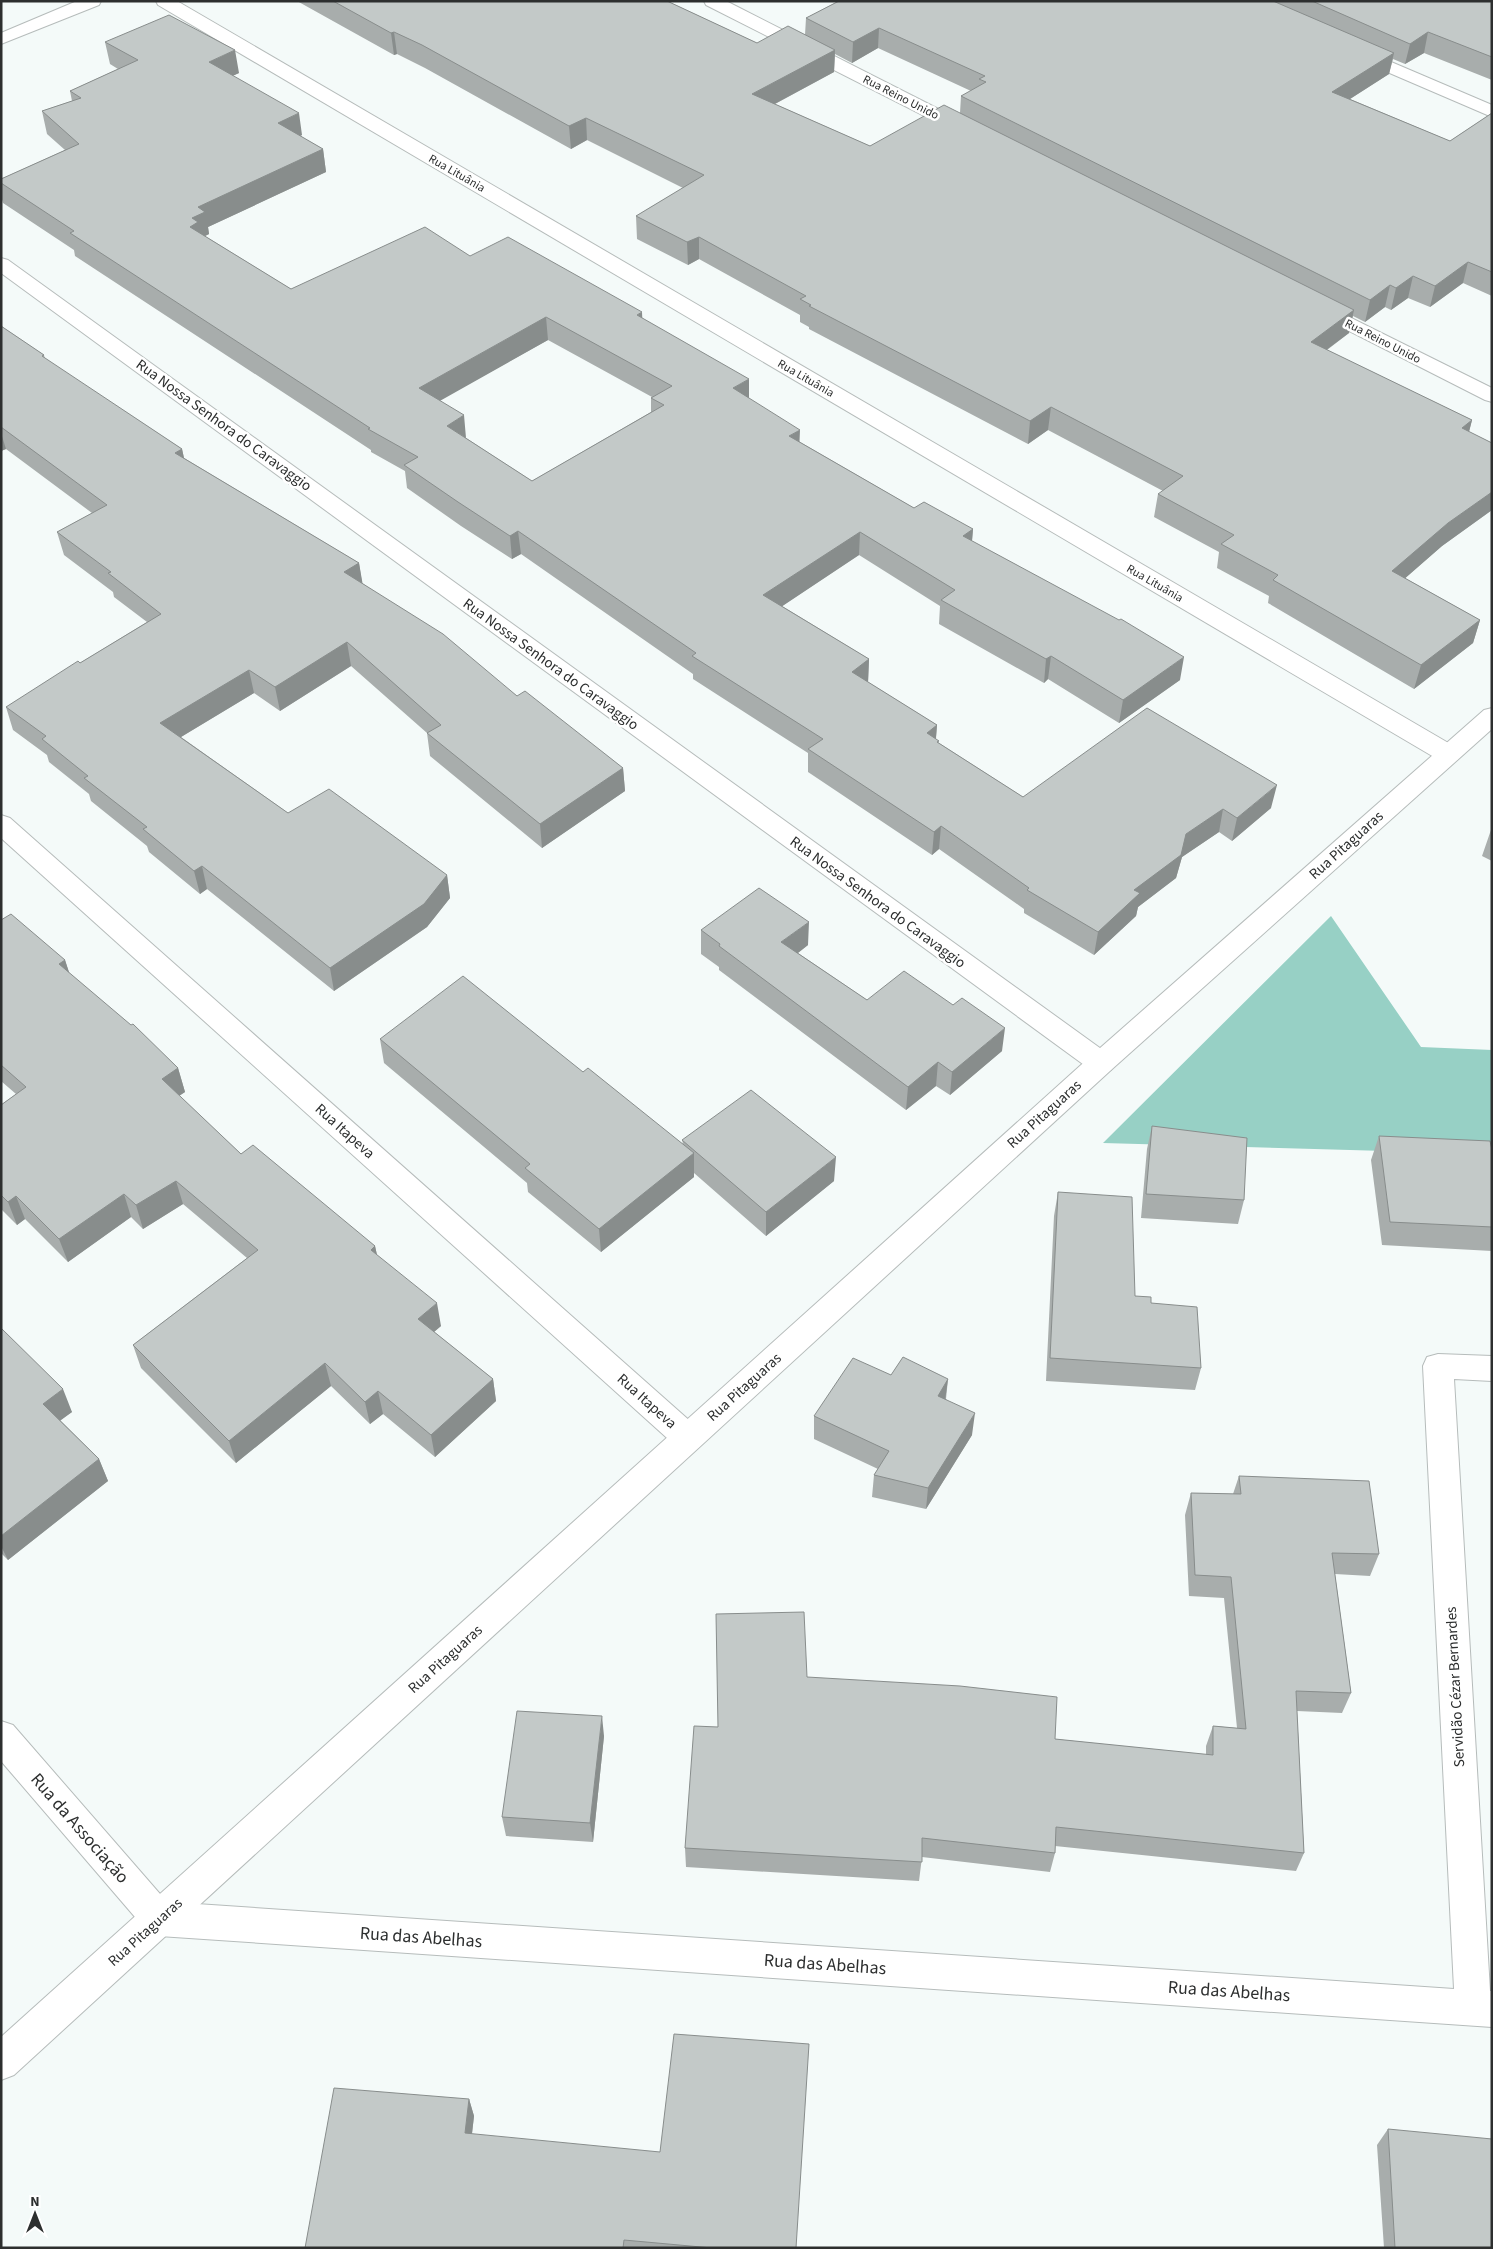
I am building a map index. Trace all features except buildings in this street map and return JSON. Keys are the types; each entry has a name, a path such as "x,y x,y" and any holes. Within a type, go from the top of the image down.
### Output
{"street":[{"path":"1,40 93,1"},
{"name":"Rua Lituânia","path":"164,1 1448,754"},
{"name":"Rua Reino Unido","path":"712,1 978,136"},
{"path":"1340,45 1492,112"},
{"name":"Rua Nossa Senhora do Caravaggio","path":"1,264 1101,1064"},
{"name":"Rua Reino Unido","path":"1297,297 1492,396"},
{"name":"Rua Pitaguaras","path":"1,2062 1101,1064 1492,716"},
{"name":"Rua Itapeva","path":"1,824 688,1438"},
{"name":"Servidão Cézar Bernardes","path":"1482,2008 1438,1366 1492,1369"},
{"name":"Rua da Associação","path":"1,1736 159,1919"},
{"name":"Rua das Abelhas","path":"159,1919 1482,2008"}],"green space":[{"path":"1331,916 1421,1047 1492,1050 1492,1154 1103,1143"}]}
